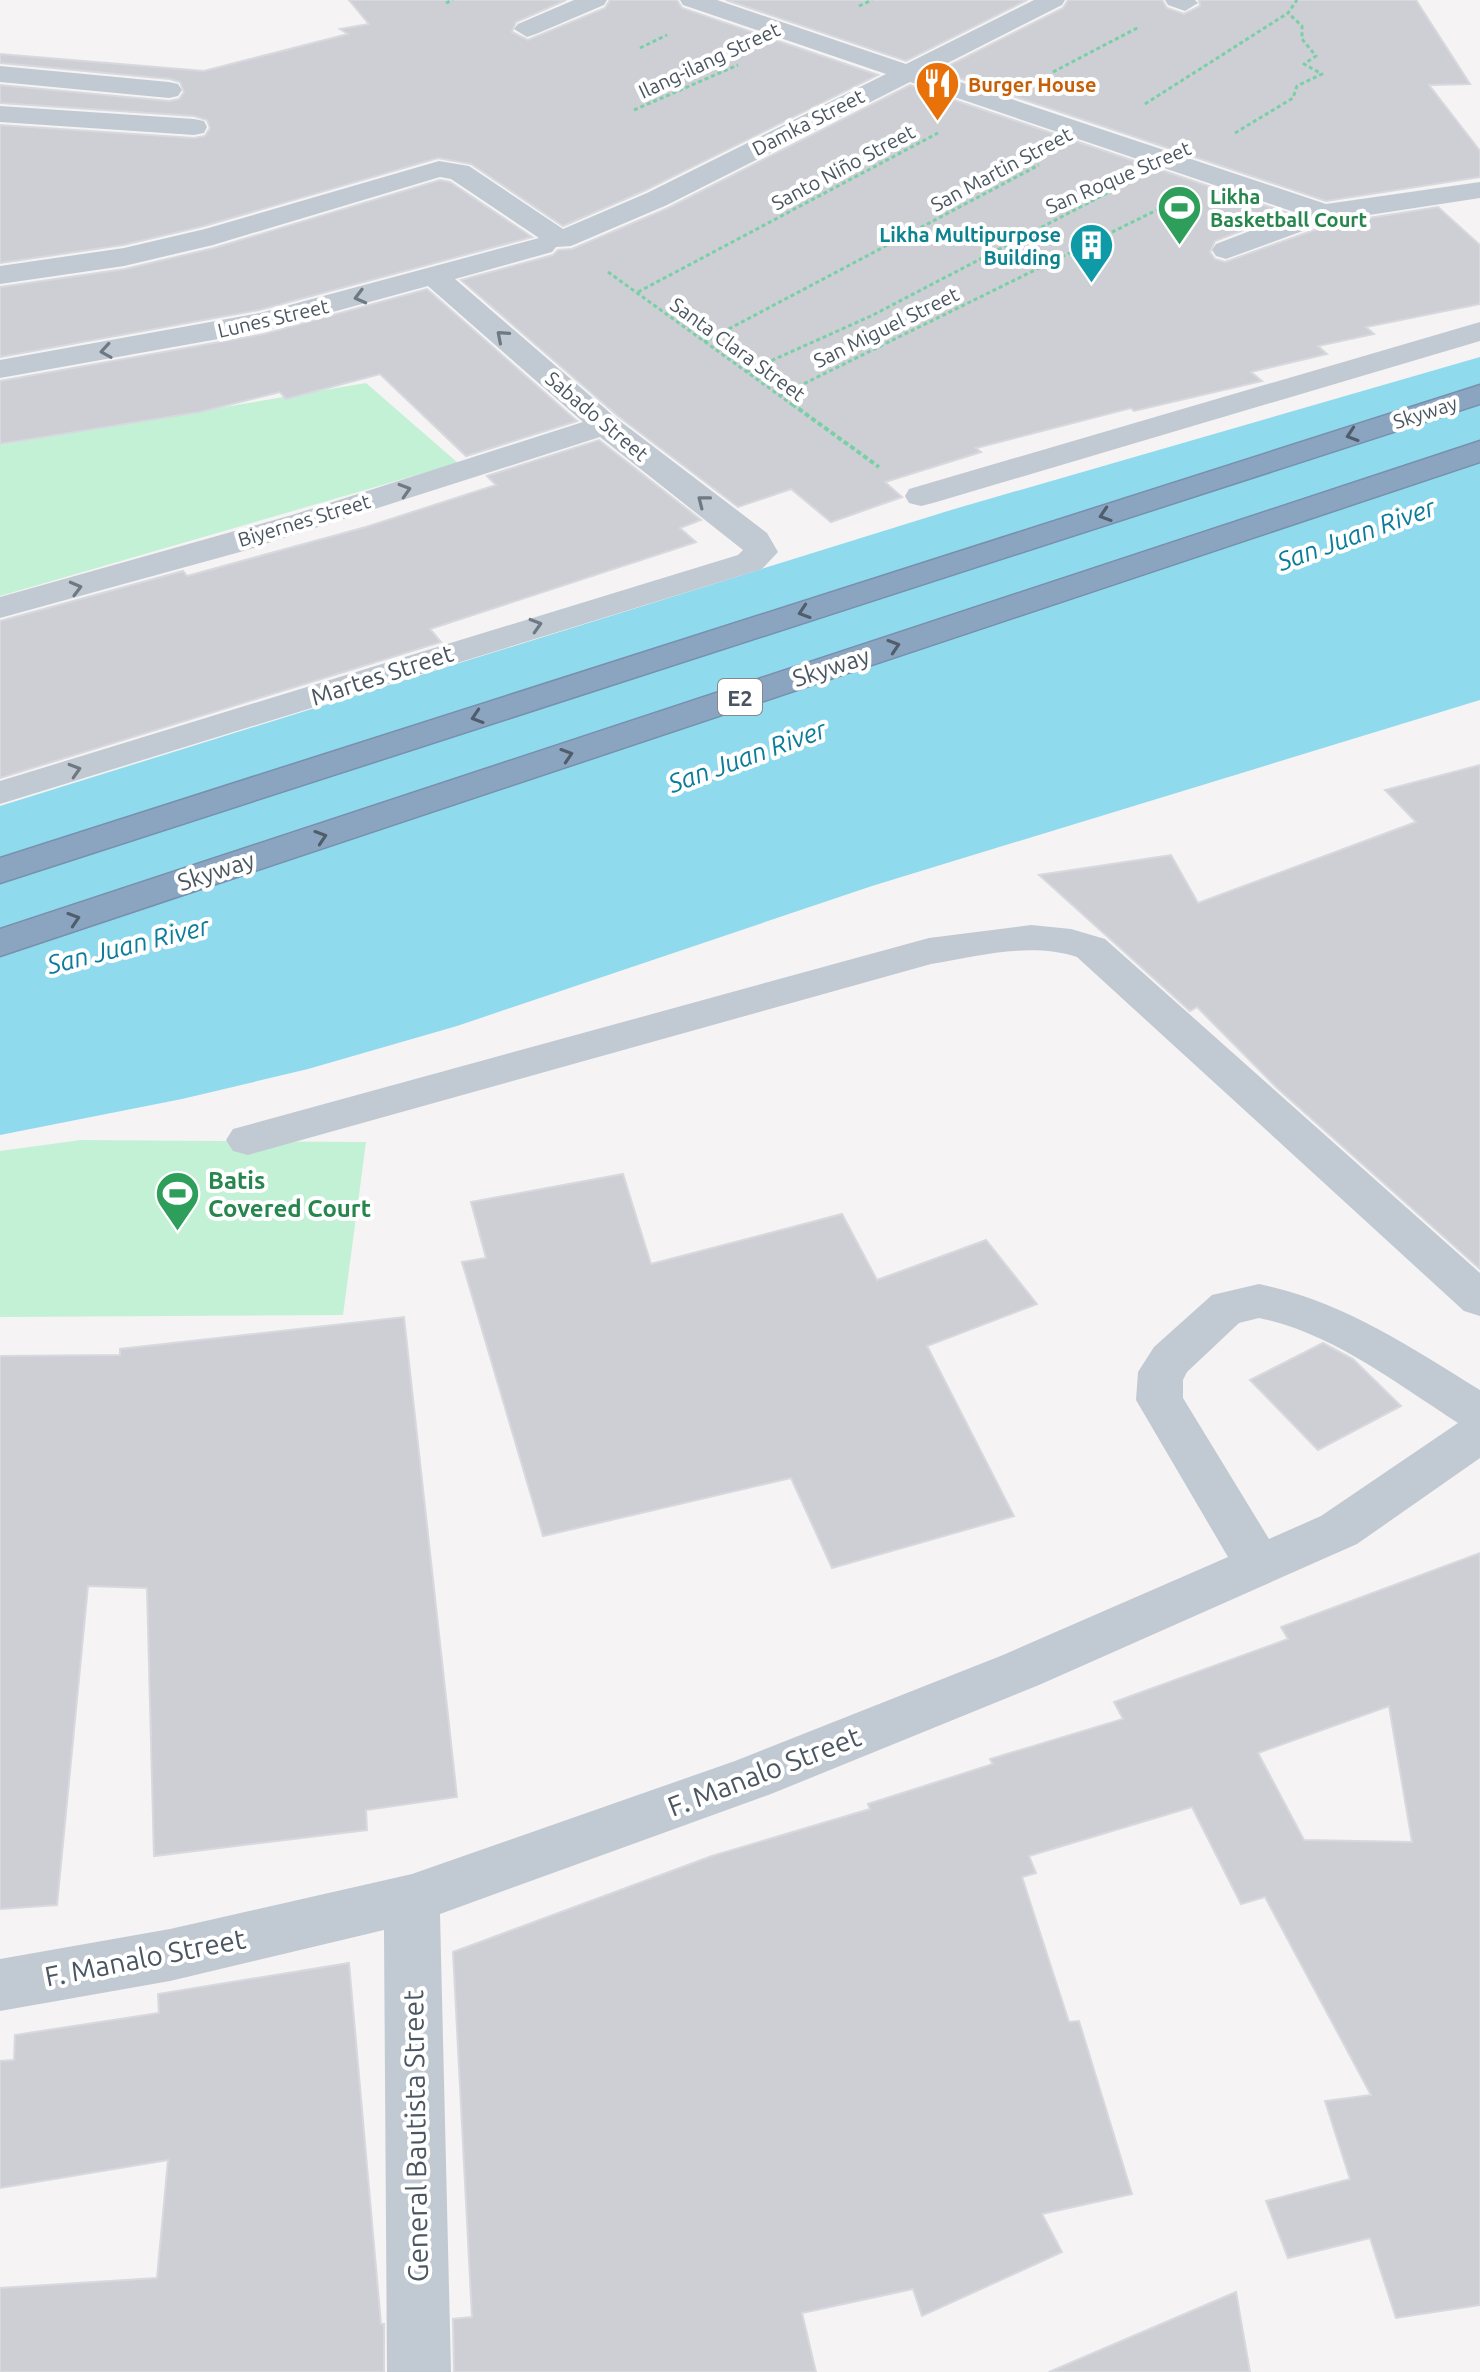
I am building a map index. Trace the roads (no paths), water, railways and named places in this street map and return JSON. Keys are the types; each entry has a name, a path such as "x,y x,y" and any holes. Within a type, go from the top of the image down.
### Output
{"highway":[{"name":"Skyway","path":"0,871 1480,394"},
{"name":"Skyway","path":"0,943 1480,451"}],"street":[{"path":"527,29 595,0"},
{"path":"692,0 993,104 1324,213"},
{"name":"Damka Street","path":"552,243 657,199 903,72 1053,0"},
{"path":"0,74 169,90"},
{"path":"0,114 194,127"},
{"path":"0,275 124,257 213,236 439,169 459,172 552,243"},
{"path":"1226,250 1324,213 1480,190"},
{"name":"Lunes Street","path":"0,369 263,322 552,243"},
{"name":"Sabado Street","path":"435,277 605,425 755,540 761,552"},
{"path":"921,496 1480,331"},
{"name":"Biyernes Street","path":"0,608 408,489 605,425"},
{"name":"Martes Street","path":"0,793 750,562 761,552"},
{"path":"248,1140 929,951 1039,935 1070,939 1091,948 1480,1299"},
{"path":"1258,1566 1238,1526 1160,1400 1157,1382 1165,1364 1233,1305 1256,1302 1283,1306 1344,1329 1480,1414"},
{"name":"F. Manalo Street","path":"0,1985 170,1955 412,1899 752,1778 1021,1670 1339,1530 1480,1433"},
{"name":"General Bautista Street","path":"412,1899 419,2372"}],"water":[{"name":"San Juan River","path":"1480,357 1480,700 872,886 457,1026 308,1069 182,1099 0,1135 0,806 951,510"}],"place":[{"name":"Burger House","path":"937,123"},
{"name":"Likha Basketball Court","path":"1179,247"},
{"name":"Likha Multipurpose Building","path":"1092,285"},
{"name":"Batis Covered Court","path":"177,1233"}]}
